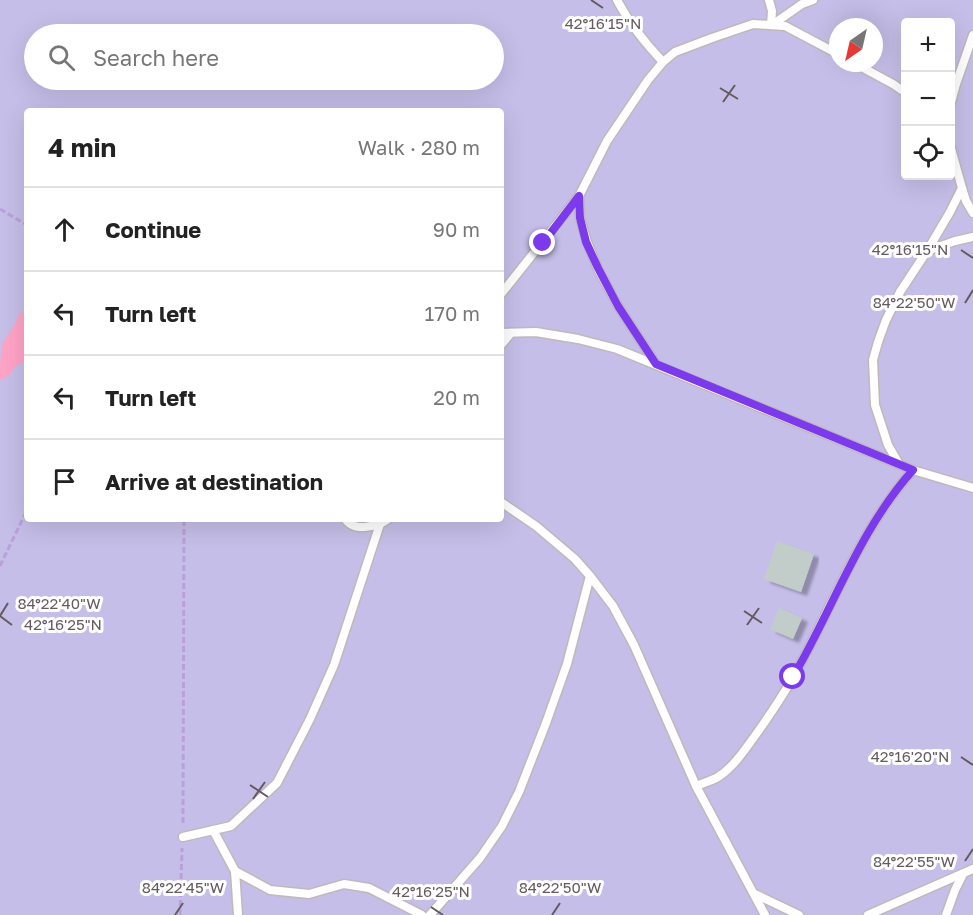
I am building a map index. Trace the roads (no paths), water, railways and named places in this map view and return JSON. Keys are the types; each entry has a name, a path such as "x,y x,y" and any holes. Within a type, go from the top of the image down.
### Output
{"lane":[{"path":"617,0 646,44 663,62"},
{"path":"769,0 772,11 771,25"},
{"path":"771,25 802,4 813,0"},
{"path":"504,290 579,196 607,141 648,80 675,52 753,24 785,26 829,49"},
{"path":"955,91 973,35"},
{"path":"955,68 962,66"},
{"path":"871,72 901,90"},
{"path":"893,84 901,82"},
{"path":"955,161 966,201 973,213"},
{"path":"900,465 888,445 875,405 873,360 886,320 900,291 927,251 962,188"},
{"path":"579,196 580,218 586,242 618,306 656,364"},
{"path":"927,251 973,237"},
{"path":"504,333 536,332 617,349 900,465 973,488"},
{"path":"504,341 511,333"},
{"path":"696,786 718,777 737,760 774,708 802,662 867,537 897,488 913,470"},
{"path":"504,504 536,526 575,559 613,606 634,645 696,786 765,915"},
{"path":"347,522 362,528 381,522"},
{"path":"183,837 231,826 278,783 334,665 384,522"},
{"path":"430,915 480,858 502,826 519,792 567,664 590,576"},
{"path":"213,830 235,871 238,915"},
{"path":"868,915 973,869"},
{"path":"235,871 270,891 309,894 344,884 369,888 422,915"},
{"path":"946,915 963,873"},
{"path":"755,894 799,915"}]}
